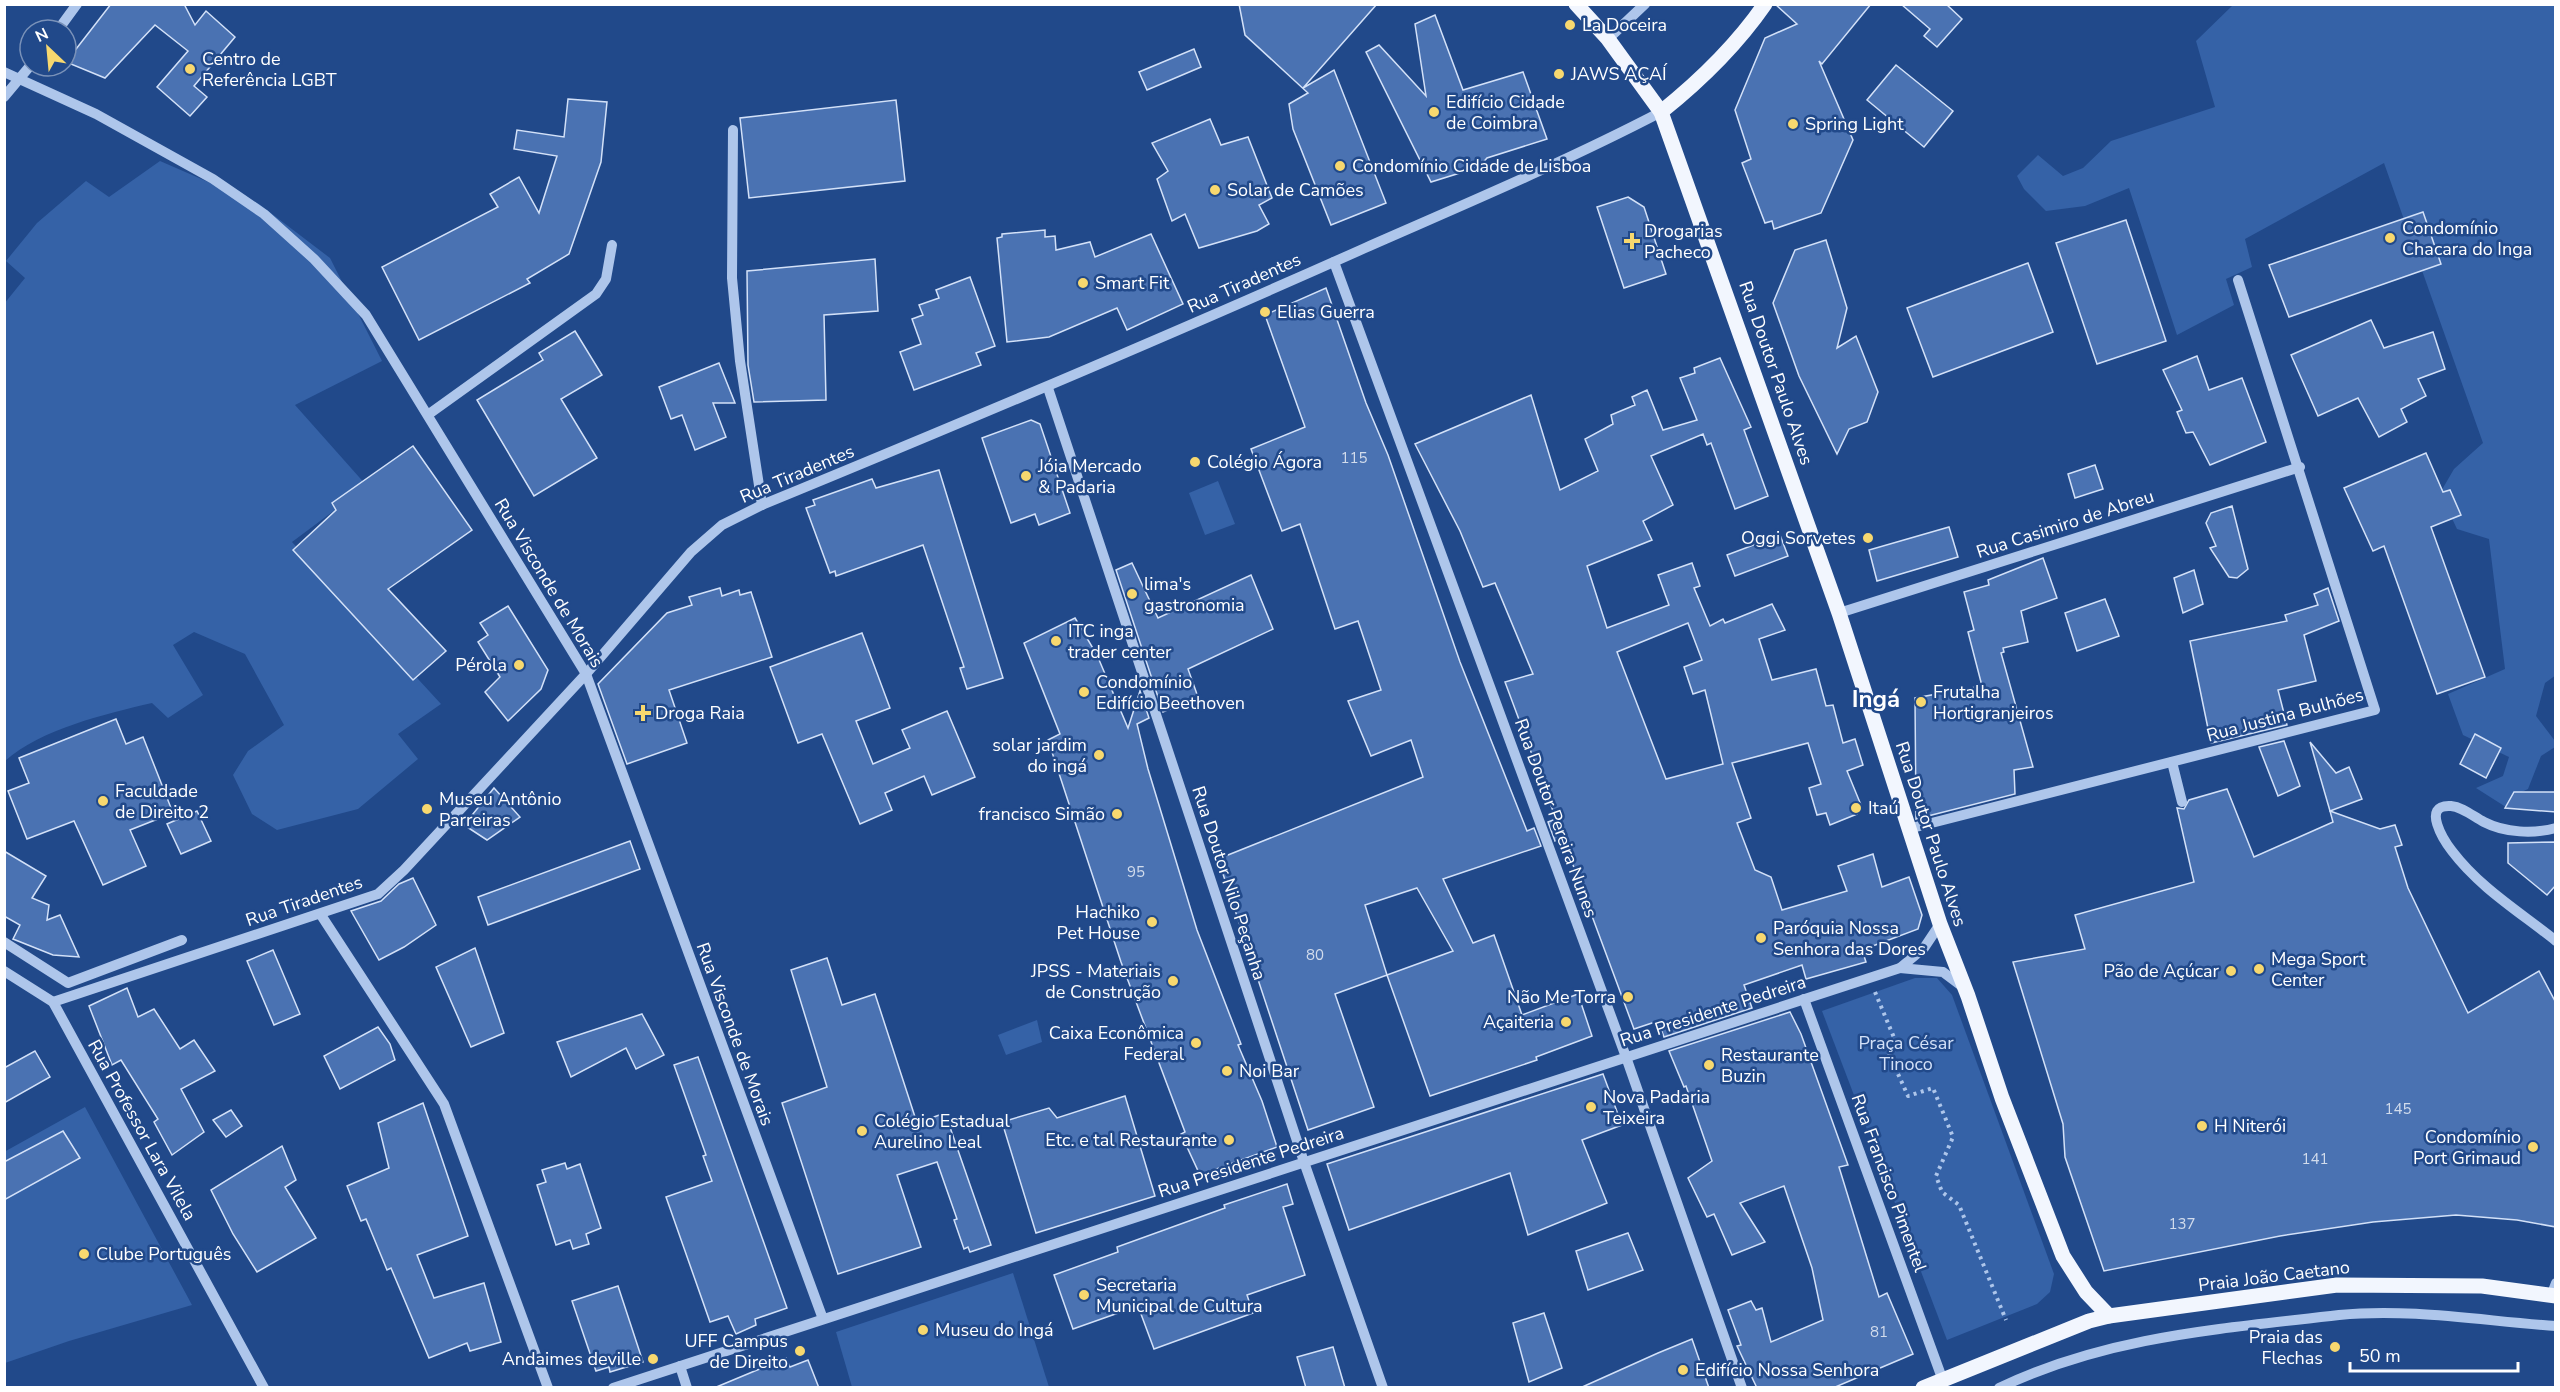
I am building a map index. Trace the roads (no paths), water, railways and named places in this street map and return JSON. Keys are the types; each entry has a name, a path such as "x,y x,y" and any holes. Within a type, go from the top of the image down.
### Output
{"main road":[{"name":"Rua Doutor Paulo Alves","path":"1576,4 1608,39 1661,112 1839,613 1908,829 2002,1098 2063,1256 2086,1292 2109,1316"},
{"path":"1661,112 1701,80 1747,30 1766,4"},
{"name":"Praia João Caetano","path":"1923,1388 1942,1378 2089,1321 2109,1316 2337,1285 2482,1286 2554,1292"}],"street":[{"path":"67,18 77,4"},
{"path":"1608,39 1645,4"},
{"name":"Rua Visconde de Morais","path":"4,72 96,114 213,179 264,214 314,258 366,315 429,414 586,674 823,1319"},
{"path":"4,97 20,79"},
{"name":"Rua Tiradentes","path":"53,1002 321,915 378,894 404,870 586,674 691,552 722,525 762,506 1048,388 1602,143 1661,112"},
{"path":"733,130 733,290 740,361 762,506"},
{"path":"429,414 596,294 606,279 612,245"},
{"name":"Rua Doutor Pereira Nunes","path":"1334,262 1626,1057 1742,1388"},
{"name":"Rua Justina Bulhões","path":"1908,829 2375,710 2300,467 2238,280"},
{"name":"Rua Doutor Nilo Peçanha","path":"1048,388 1304,1162 1383,1388"},
{"name":"Rua Casimiro de Abreu","path":"1839,613 2300,467"},
{"path":"2172,762 2182,802"},
{"path":"2556,828 2540,832 2514,831 2487,824 2451,806 2443,808 2437,814 2435,821 2446,844 2463,865 2507,905 2556,941"},
{"path":"321,915 444,1104 548,1388"},
{"name":"Rua Presidente Pedreira","path":"613,1388 1900,968 1924,948 1940,924"},
{"path":"4,942 68,983 182,940"},
{"name":"Rua Presidente Pedreira","path":"1900,968 1942,972 1965,989"},
{"name":"Rua Professor Lara Vilela","path":"4,970 53,1002 264,1388"},
{"name":"Rua Francisco Pimentel","path":"1804,999 1942,1378"},
{"path":"1999,1388 2070,1358 2159,1336 2360,1313 2449,1315 2556,1326"},
{"path":"680,1366 687,1388"}],"place":[{"name":"La Doceira","path":"1570,25"},
{"name":"Centro de Referência LGBT","path":"190,69"},
{"name":"JAWS AÇAÍ","path":"1559,74"},
{"name":"Edifício Cidade de Coimbra","path":"1434,112"},
{"name":"Spring Light","path":"1793,124"},
{"name":"Condomínio Cidade de Lisboa","path":"1340,166"},
{"name":"Solar de Camões","path":"1215,190"},
{"name":"Condomínio Chacara do Inga","path":"2390,238"},
{"name":"Drogarias Pacheco","path":"1632,241"},
{"name":"Smart Fit","path":"1083,283"},
{"name":"Elias Guerra","path":"1265,312"},
{"name":"Colégio Ágora","path":"1195,462"},
{"name":"Jóia Mercado & Padaria","path":"1026,476"},
{"name":"Oggi Sorvetes","path":"1868,538"},
{"name":"lima's gastronomia","path":"1132,594"},
{"name":"ITC inga trader center","path":"1056,641"},
{"name":"Pérola","path":"519,665"},
{"name":"Condomínio Edifício Beethoven","path":"1084,692"},
{"name":"Frutalha Hortigranjeiros","path":"1921,702"},
{"name":"Droga Raia","path":"643,713"},
{"name":"solar jardim do ingá","path":"1099,755"},
{"name":"Faculdade de Direito 2","path":"103,801"},
{"name":"Itaú","path":"1856,808"},
{"name":"Museu Antônio Parreiras","path":"427,809"},
{"name":"francisco Simão","path":"1117,814"},
{"name":"Hachiko Pet House","path":"1152,922"},
{"name":"Paróquia Nossa Senhora das Dores","path":"1761,938"},
{"name":"Mega Sport Center","path":"2259,969"},
{"name":"Pão de Açúcar","path":"2231,971"},
{"name":"JPSS - Materiais de Construção","path":"1173,981"},
{"name":"Não Me Torra","path":"1628,997"},
{"name":"Açaiteria","path":"1566,1022"},
{"name":"Caixa Econômica Federal","path":"1196,1043"},
{"name":"Restaurante Buzin","path":"1709,1065"},
{"name":"Noi Bar","path":"1227,1071"},
{"name":"Nova Padaria Teixeira","path":"1591,1107"},
{"name":"H Niterói","path":"2202,1126"},
{"name":"Colégio Estadual Aurelino Leal","path":"862,1131"},
{"name":"Etc. e tal Restaurante","path":"1229,1140"},
{"name":"Condomínio Port Grimaud","path":"2533,1147"},
{"name":"Clube Português","path":"84,1254"},
{"name":"Secretaria Municipal de Cultura","path":"1084,1295"},
{"name":"Museu do Ingá","path":"923,1330"},
{"name":"Praia das Flechas","path":"2335,1347"},
{"name":"UFF Campus de Direito","path":"800,1351"},
{"name":"Andaimes deville","path":"653,1359"},
{"name":"Edifício Nossa Senhora","path":"1683,1370"}],"district":[{"name":"Ingá","path":"1876,699"}],"park label":[{"name":"Praça César Tinoco","path":"1906,1053"}]}
